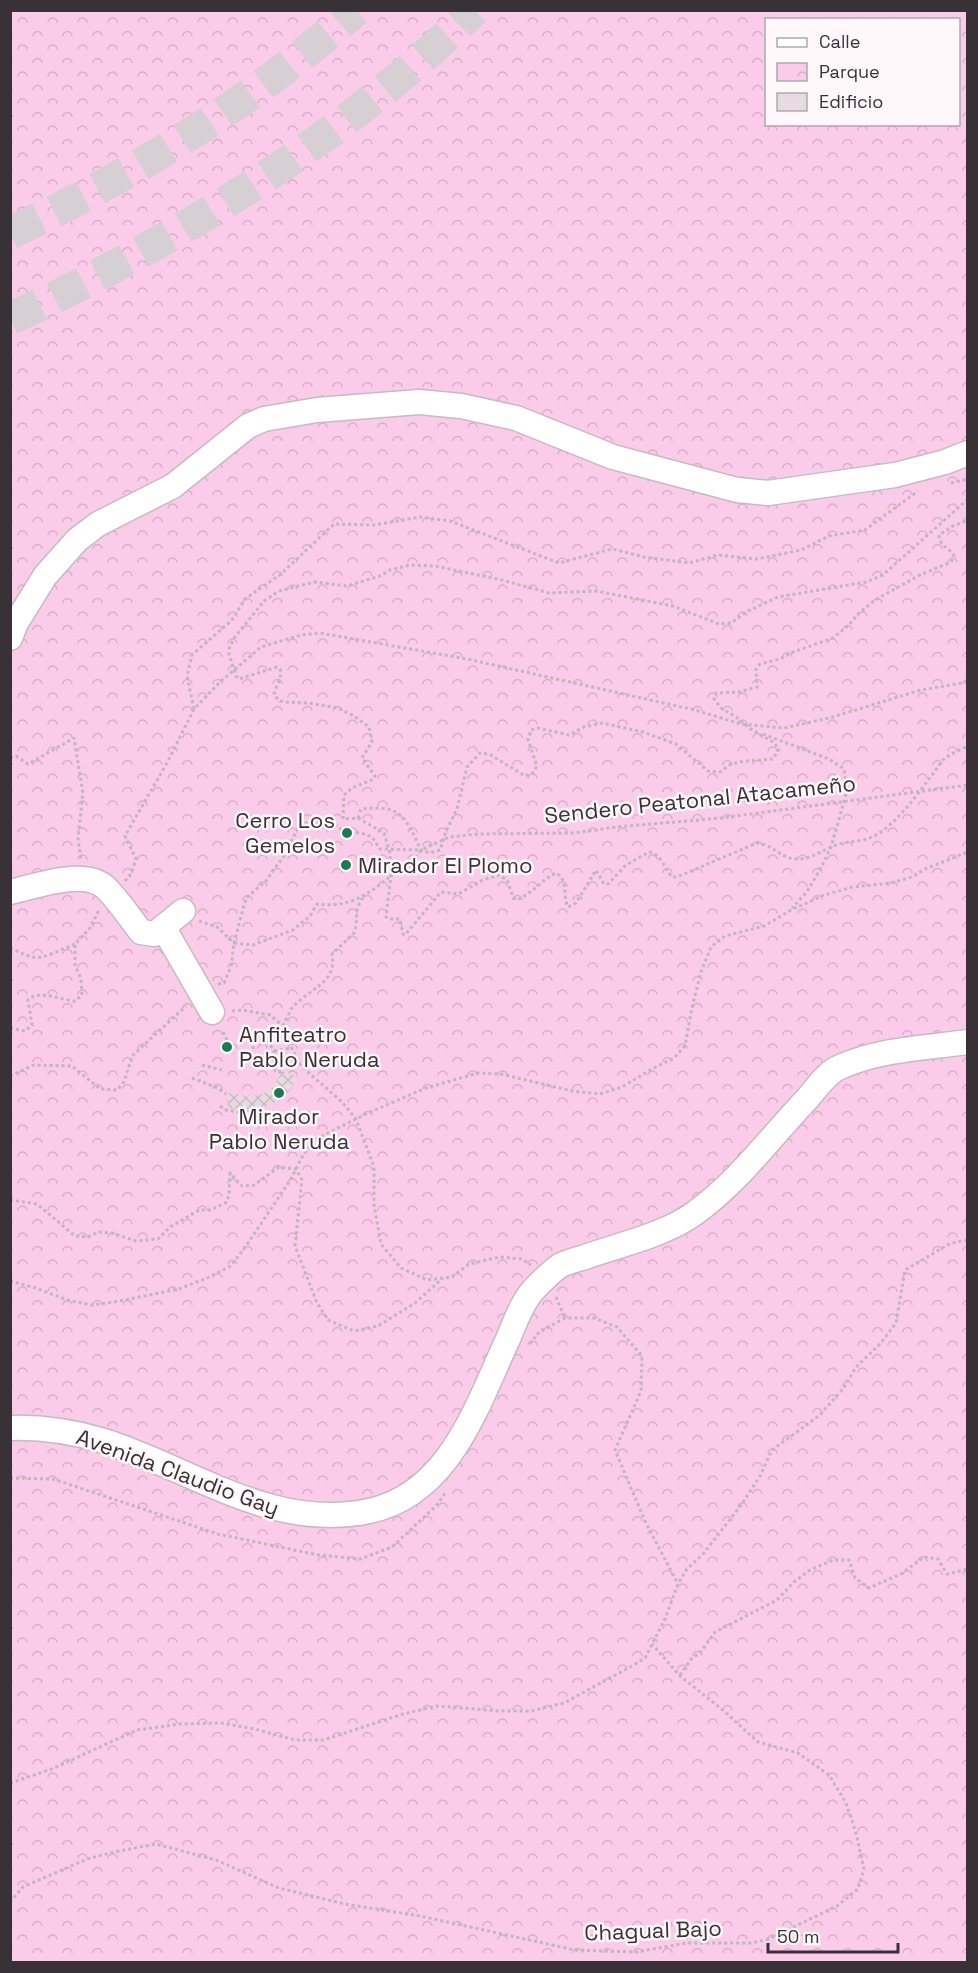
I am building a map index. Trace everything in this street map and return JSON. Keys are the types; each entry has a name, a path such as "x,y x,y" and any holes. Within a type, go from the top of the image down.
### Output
{"street":[{"path":"10,638 16,623 45,576 77,540 98,524 173,486 248,426 264,419 317,410 419,402 461,406 516,418 613,457 737,490 768,493 895,475 945,462 968,453"},
{"path":"10,892 83,878 105,888 141,932 155,934 183,911"},
{"path":"163,927 218,1022"},
{"name":"Avenida Claudio Gay","path":"10,1428 74,1433 107,1442 278,1510 311,1515 366,1512 386,1507 416,1489 435,1472 454,1448 470,1425 533,1290 559,1266 669,1229 694,1214 733,1181 837,1068 878,1054 968,1042"}],"path":[{"path":"947,484 968,479"},
{"path":"194,709 187,676 192,655 232,620 245,599 281,574 334,524 374,525 420,517 450,521 559,563 612,549 644,557 689,563 718,555 757,560 801,550 829,536 865,530 919,491"},
{"path":"968,499 883,574 866,582 778,597 748,611 731,623 719,624 673,606 596,591 549,592 435,566 410,565 347,586 315,582 279,591 264,601 234,638 229,649 236,676 243,679 277,667 280,669 281,675 274,690 274,695 280,701 309,702 338,708 369,727 372,742 362,758 375,776 374,779 352,788 344,795 344,819 358,818 384,833 391,876 386,917 400,920 405,935 441,892 458,894 483,880 500,875 507,880 516,900 556,873 561,875 564,879 565,901 568,907 576,903 596,870 604,884 608,884 626,865 649,852 655,853 672,877 677,878 757,843 775,848 784,857 796,859 809,858 848,841 859,842 874,836 897,817 943,760 968,746"},
{"path":"183,911 217,927 234,943 246,898 267,880 283,858 302,824 330,823 344,832 362,833 372,837 380,849 421,850 430,853 440,850 443,838 457,809 467,767 480,753 489,754 525,776 533,773 537,766 528,740 531,730 538,728 569,735 584,727 602,723 643,732 676,744 708,771 720,772 738,762 773,759 779,749 773,742 721,708 714,699 716,693 739,692 757,687 756,669 760,664 780,659 833,638 875,600 951,562 954,556 952,551 939,541 939,535 968,520"},
{"path":"10,948 35,958 46,956 75,944 90,928 106,898 131,874 136,859 125,836 168,761 194,709 261,647 301,634 320,633 467,659 695,710 744,724 784,728 828,718 921,690 968,682"},
{"path":"749,728 829,759 844,769 847,791 831,847 807,892 791,910"},
{"path":"10,758 16,756 28,764 74,738 83,794 78,838 83,878"},
{"name":"Sendero Peatonal Atacameño","path":"380,885 417,856 421,850 443,838 480,834 574,833 721,818 968,785"},
{"path":"358,818 361,809 386,808 392,811 407,821 421,850"},
{"path":"10,1281 67,1300 92,1305 179,1288 207,1278 231,1266 303,1155 316,1139 426,1088 478,1073 501,1074 572,1091 600,1094 622,1088 674,1058 685,1046 692,1007 711,947 725,936 764,926 791,910 824,896 853,887 891,883 912,877 925,869 968,852"},
{"path":"283,1026 292,1009 311,990 326,982 334,964 332,954 354,933 357,909 362,898"},
{"path":"10,1028 25,1031 32,1025 28,1000 31,996 44,995 75,1001 82,995 81,979 75,965 75,944"},
{"path":"234,1054 218,1022 242,1010 270,1015 283,1026 301,1065 342,1101 356,1119 374,1167 374,1205 381,1244 401,1268 427,1280 452,1277 469,1264 500,1257 522,1259 548,1277 564,1318"},
{"path":"253,1049 255,1029"},
{"path":"261,1030 274,1051 275,1071 281,1071 282,1065 292,1066 292,1071"},
{"path":"274,1051 292,1048"},
{"path":"202,1065 222,1070"},
{"path":"192,1078 212,1085 226,1094"},
{"path":"220,1106 226,1110 247,1114"},
{"path":"10,1200 37,1204 75,1236 88,1237 98,1232 112,1233 136,1241 158,1239 170,1227 199,1210 212,1210 227,1202 230,1173 242,1186 254,1185 279,1167 296,1169"},
{"path":"296,1169 302,1180 295,1246 317,1303 328,1320 354,1331 378,1326 415,1303 443,1278"},
{"path":"10,1783 51,1769 137,1730 180,1724 222,1723 295,1740 322,1740 403,1713 437,1706 498,1712 531,1711 564,1703 632,1666 645,1658 687,1569 703,1554 742,1504 760,1476 772,1450 820,1415 843,1389 856,1367 880,1344 896,1323 905,1270 951,1244 968,1240"},
{"path":"526,1349 539,1332 564,1318 594,1318 616,1327 642,1356 641,1391 615,1450 645,1521 678,1584"},
{"path":"10,1478 53,1479 218,1534 318,1555 360,1559 392,1547 436,1506 448,1488"},
{"path":"680,1676 692,1658 700,1653 715,1632 777,1600 794,1582 810,1570 832,1560 849,1560 855,1578 869,1588 901,1574 924,1557 938,1559 947,1574 968,1569"},
{"name":"Chagual Bajo","path":"10,1902 22,1887 87,1859 156,1844 216,1860 279,1888 345,1904 420,1916 575,1950 635,1952 687,1944 751,1943 769,1939 837,1906 858,1889 864,1869 846,1803 830,1776 798,1753 758,1742 680,1676 652,1644"}],"green space":[{"path":"11,11 967,11 967,1962 11,1962"}],"building":[{"path":"283,1071 297,1077 291,1089 280,1100 259,1110 228,1108 229,1092 248,1097 263,1094 271,1089"}],"tunnel":[{"path":"10,233 102,186 191,134 276,75 356,10"},
{"path":"10,319 135,255 196,221 255,184 369,102 423,58 474,10"}],"place":[{"name":"Cerro Los Gemelos","path":"347,833"},
{"name":"Mirador El Plomo","path":"346,865"},
{"name":"Anfiteatro Pablo Neruda","path":"227,1047"},
{"name":"Mirador Pablo Neruda","path":"279,1093"}]}
